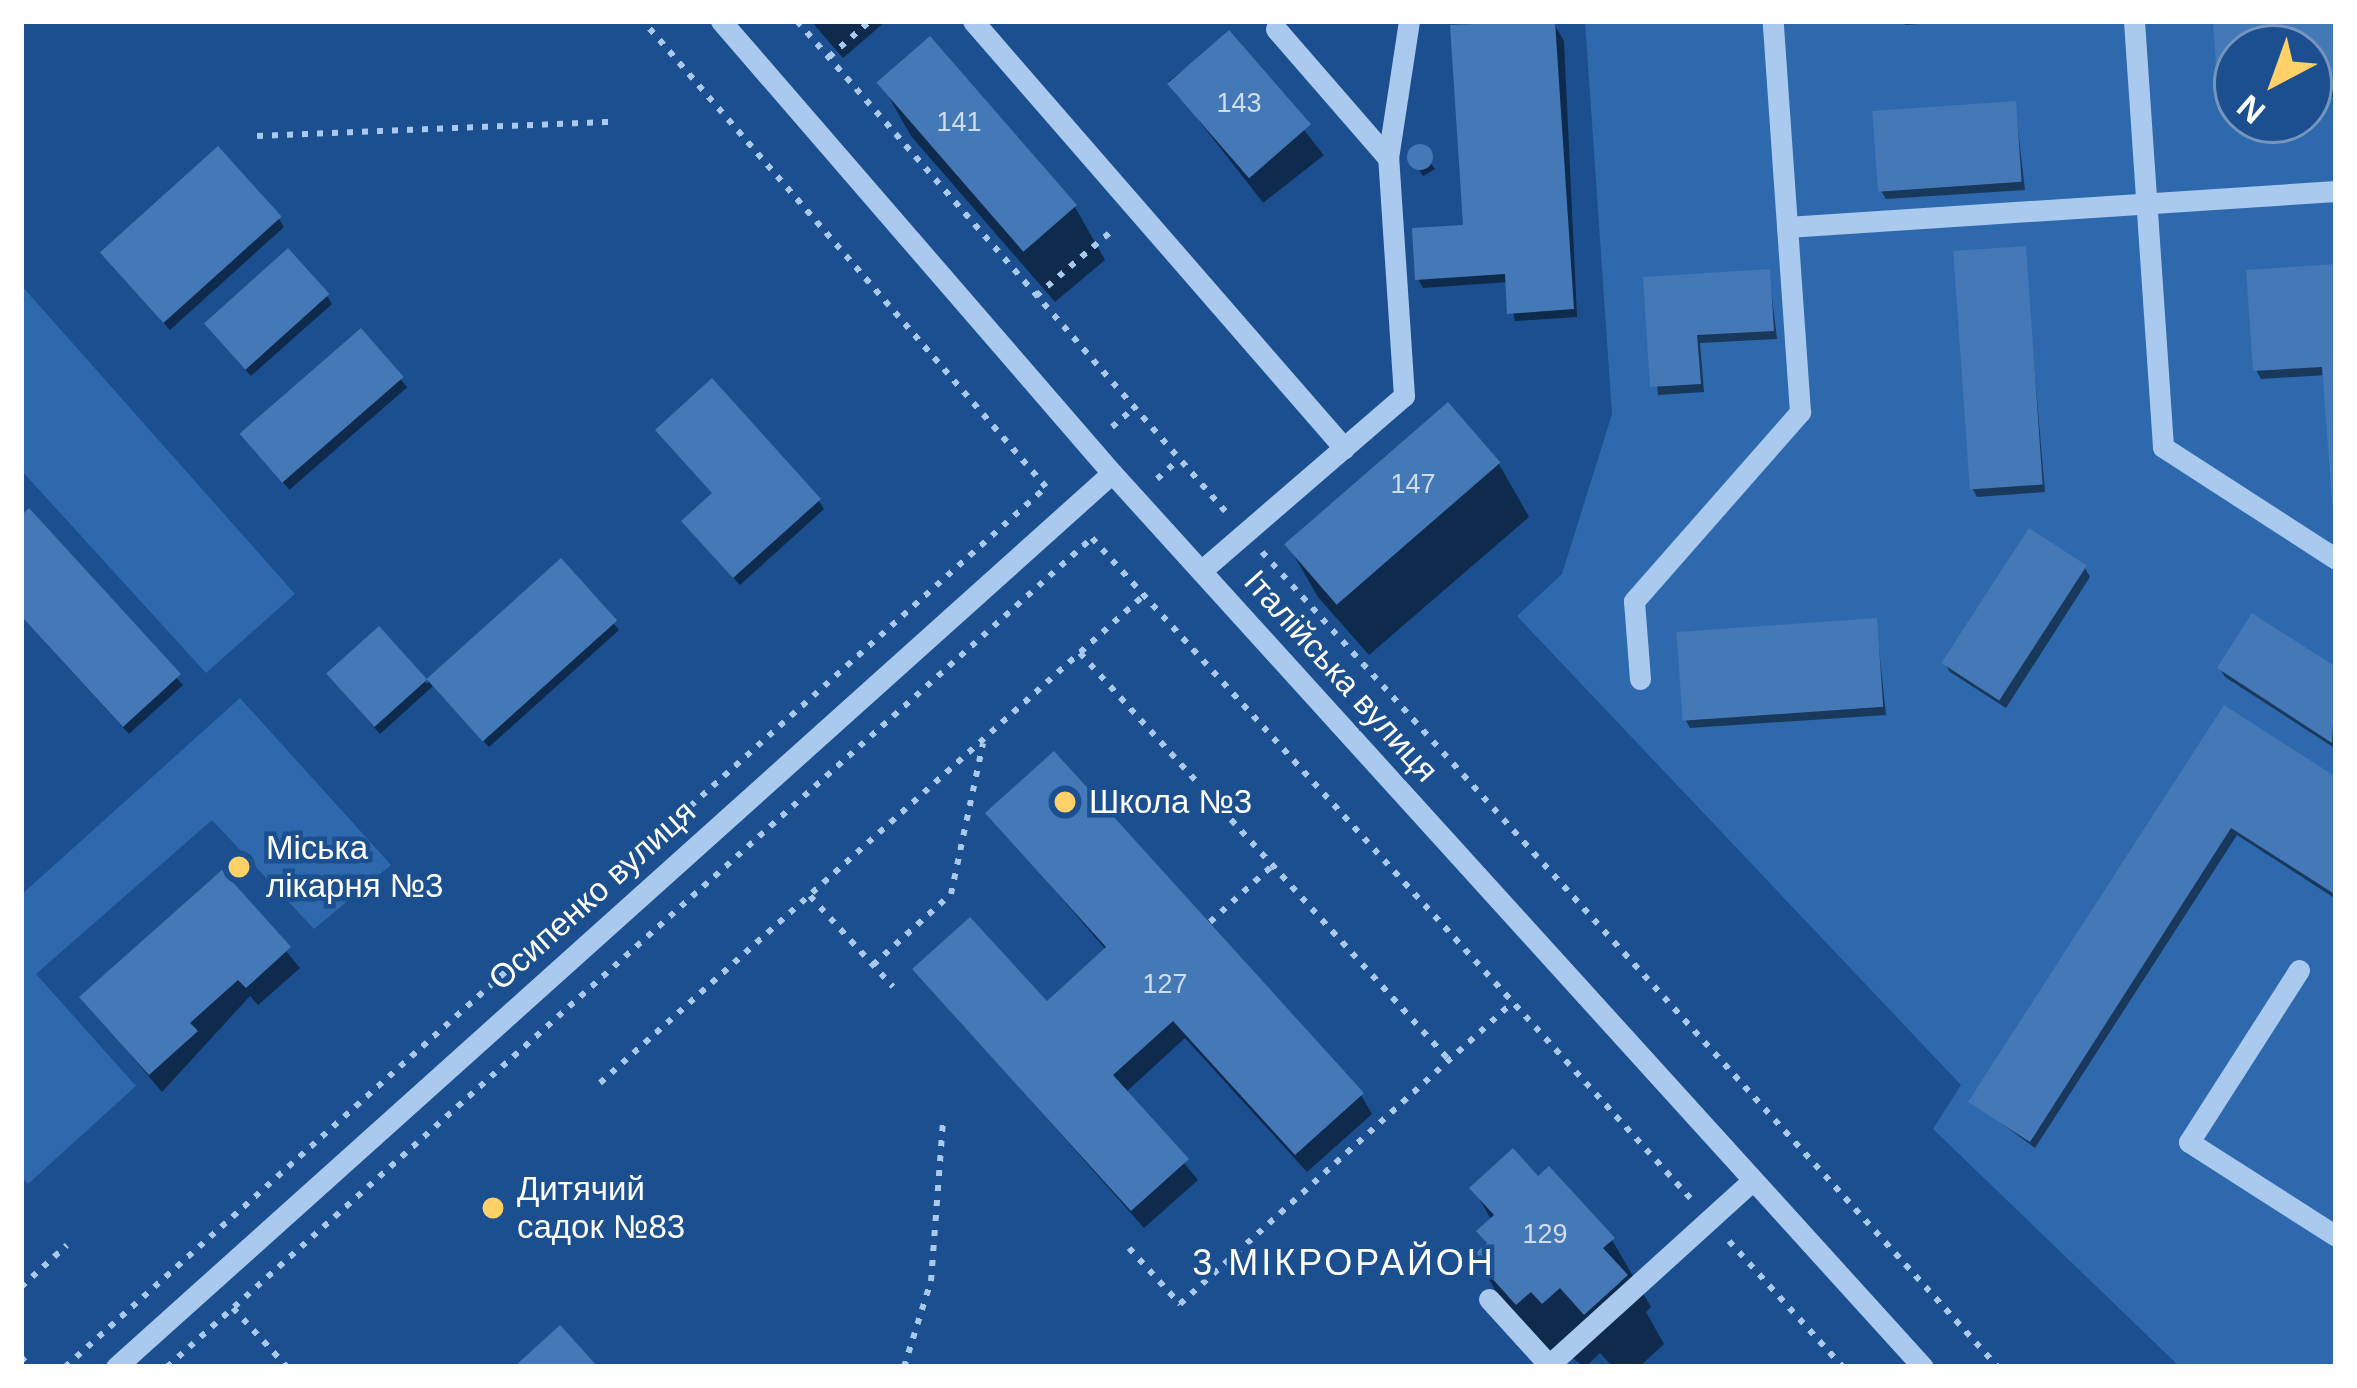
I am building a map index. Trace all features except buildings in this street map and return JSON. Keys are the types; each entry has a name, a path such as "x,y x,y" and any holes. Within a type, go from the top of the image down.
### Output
{"street":[{"name":"Італійська вулиця","path":"721,21 1112,473 1922,1367"},
{"path":"973,21 1344,448"},
{"path":"1201,571 1404,396 1388,158 1408,21"},
{"path":"1640,679 1634,601 1800,412 1773,21"},
{"path":"2134,21 2163,447 2336,559"},
{"path":"1276,29 1388,158"},
{"path":"1787,227 2336,191"},
{"name":"Осипенко вулиця","path":"116,1367 1112,473"},
{"path":"2300,970 2189,1142 2336,1236"},
{"path":"1489,1299 1549,1366 1753,1180"}],"path":[{"path":"65,1367 1046,487 643,21"},
{"path":"797,21 1245,534 1998,1367"},
{"path":"829,57 870,21"},
{"path":"257,136 612,122"},
{"path":"1036,296 1136,209"},
{"path":"1112,428 1134,408"},
{"path":"1157,479 1179,459"},
{"path":"167,1367 1092,538 1843,1367"},
{"path":"600,1083 1144,595"},
{"path":"1080,653 1449,1060"},
{"path":"873,965 951,894 984,739"},
{"path":"1210,922 1273,865"},
{"path":"809,896 893,987"},
{"path":"1129,1248 1180,1304 1513,1002"},
{"path":"904,1367 931,1281 943,1123"},
{"path":"21,1287 68,1245"},
{"path":"233,1307 287,1367"},
{"path":"21,1357 30,1367"}],"shaded area":[{"path":"1585,21 2336,21 2336,1367 2180,1367 1933,1129 1961,1085 1517,616 1562,574 1612,414"},
{"path":"21,285 295,594 206,673 21,470"},
{"path":"240,698 391,865 314,929 212,820 36,974 136,1086 28,1184 21,1176 21,895"}],"place":[{"name":"Школа №3","path":"1065,802"},
{"name":"Міська лікарня №3","path":"239,867"},
{"name":"Дитячий садок №83","path":"493,1208"}],"district":[{"name":"3 МІКРОРАЙОН","path":"1344,1263"}]}
